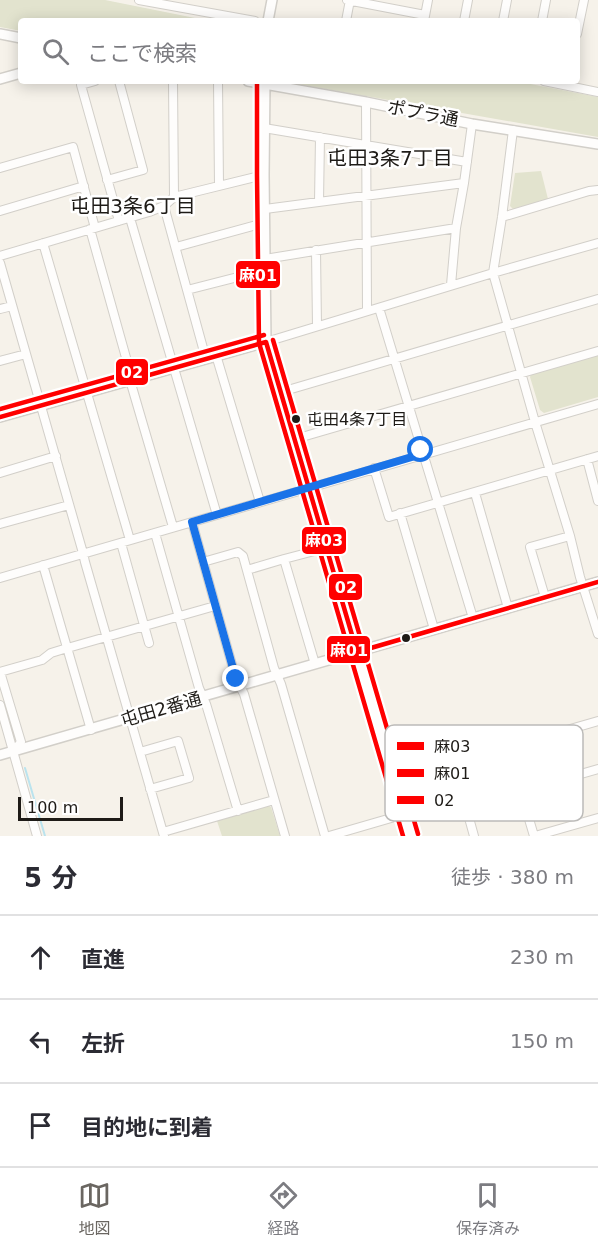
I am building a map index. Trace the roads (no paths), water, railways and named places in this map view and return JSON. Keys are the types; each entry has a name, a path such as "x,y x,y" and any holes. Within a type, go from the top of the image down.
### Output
{"street":[{"path":"139,0 185,4 243,18"},
{"path":"269,18 272,0"},
{"path":"346,18 349,0 425,18 428,0"},
{"path":"465,18 468,0"},
{"path":"504,18 507,0"},
{"path":"543,18 546,0"},
{"path":"580,19 584,0"},
{"path":"0,34 18,37"},
{"path":"0,79 18,74"},
{"path":"84,84 81,85 119,221"},
{"path":"107,180 143,170 120,84"},
{"path":"173,84 174,197"},
{"path":"218,84 219,186"},
{"path":"265,84 266,342 385,746"},
{"name":"ポプラ通","path":"275,84 472,124 598,144"},
{"path":"571,84 598,92"},
{"path":"366,102 367,311"},
{"path":"451,285 456,228 472,124"},
{"path":"264,128 467,162"},
{"path":"513,130 493,273 598,634"},
{"path":"319,202 320,137"},
{"path":"0,168 73,147 132,379 132,387 173,527"},
{"path":"0,256 130,219 164,206 174,197 264,175"},
{"path":"265,209 464,183"},
{"path":"0,211 84,186"},
{"path":"502,217 598,190"},
{"path":"164,206 206,359"},
{"path":"130,219 217,515"},
{"path":"176,247 264,223"},
{"path":"265,259 456,228"},
{"path":"43,243 87,393 126,541 149,643"},
{"path":"0,417 266,342 598,243"},
{"path":"316,250 317,326"},
{"path":"0,263 164,834 274,800"},
{"path":"188,290 265,270"},
{"path":"281,392 598,299"},
{"path":"0,309 12,306"},
{"path":"379,308 472,618"},
{"path":"295,439 598,351"},
{"path":"0,361 26,354"},
{"path":"216,356 260,502"},
{"path":"0,578 598,404"},
{"path":"0,473 56,456"},
{"path":"374,468 389,517 598,456"},
{"path":"586,459 598,501"},
{"path":"474,493 508,608"},
{"path":"0,524 69,505"},
{"path":"400,513 434,629"},
{"path":"192,522 215,606 244,694 285,836"},
{"path":"155,532 178,616 238,811"},
{"path":"545,597 530,547 570,536"},
{"path":"247,570 326,548"},
{"path":"203,562 238,552 243,556 274,667 327,836 385,820"},
{"path":"284,559 315,664"},
{"path":"43,565 91,730"},
{"name":"屯田2番通","path":"0,755 598,582"},
{"path":"13,752 21,742 0,672 42,660 51,653 215,606"},
{"path":"0,705 37,836"},
{"path":"583,725 598,721"},
{"path":"140,752 178,741 189,778 150,789"},
{"path":"583,773 598,769"},
{"path":"530,821 535,836 598,818"},
{"path":"407,821 411,836"},
{"path":"470,821 474,836"}],"waterway":[{"path":"25,768 45,836"}],"place":[{"name":"屯田4条7丁目","path":"296,419"}],"district":[{"name":"屯田3条7丁目","path":"390,158"},
{"name":"屯田3条6丁目","path":"133,206"}]}
